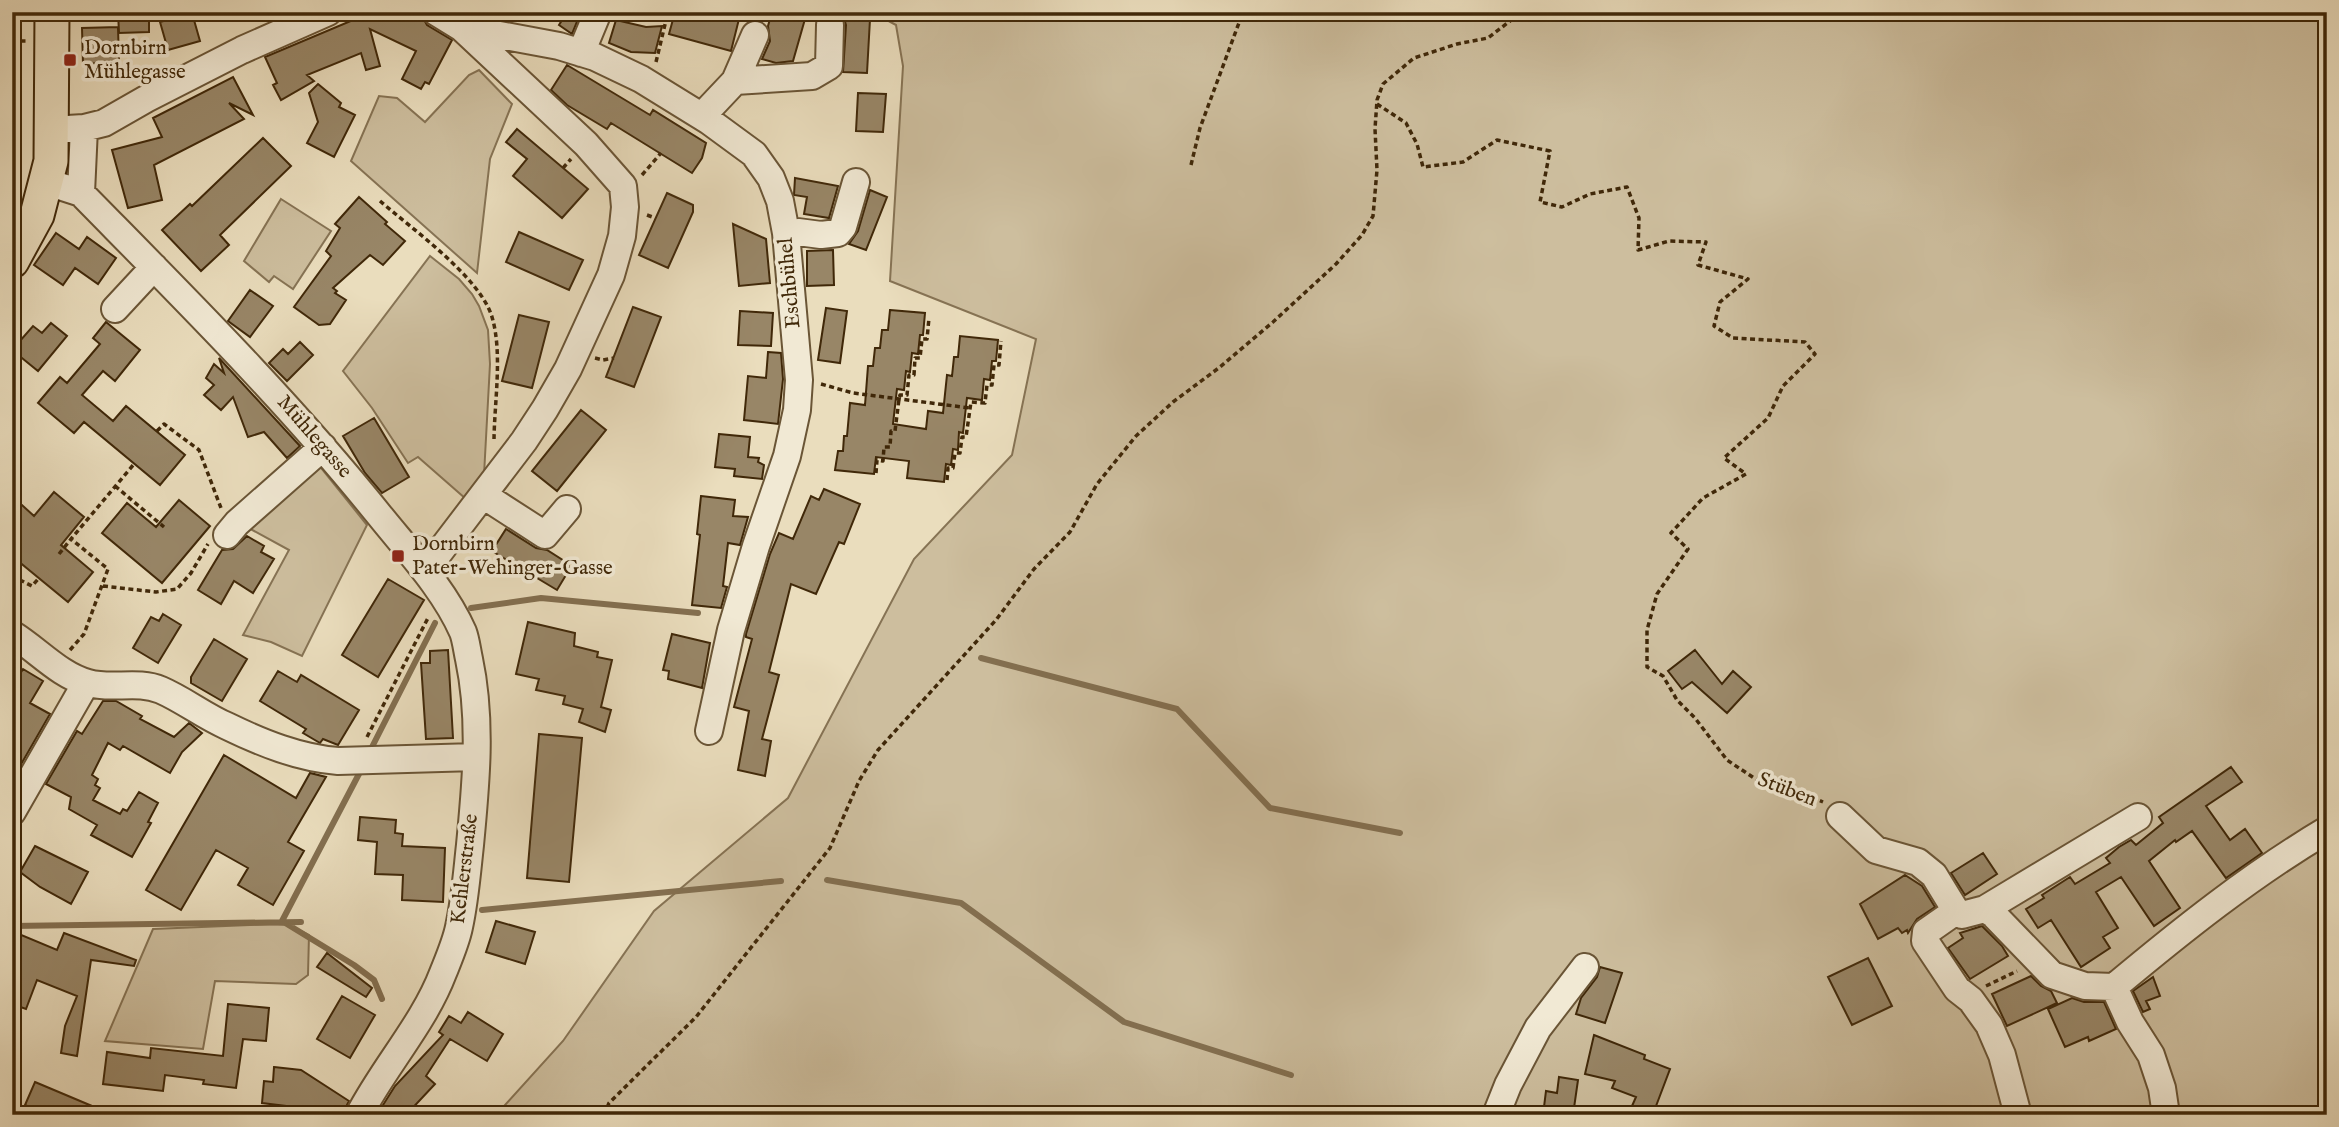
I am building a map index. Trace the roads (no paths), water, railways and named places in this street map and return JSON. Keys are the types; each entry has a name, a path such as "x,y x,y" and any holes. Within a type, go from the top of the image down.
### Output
{"main road":[{"path":"12,261 37,215 51,161 52,12"}],"street":[{"path":"51,130 84,128 104,123 242,50 328,12"},
{"path":"425,571 545,409 576,352 611,275 622,236 625,208 623,186 586,144 462,28 436,12"},
{"path":"581,52 598,12"},
{"path":"702,116 735,81 743,20"},
{"path":"735,81 812,76 829,66 830,25"},
{"name":"Eschbühel","path":"462,28 522,37 581,52 650,84 702,116 754,153 771,178 799,240 797,410 787,456 731,629 709,731"},
{"path":"81,193 84,128"},
{"name":"Mühlegasse","path":"47,182 81,193 154,267 279,396 425,571 445,599 464,634 474,681 478,723"},
{"path":"799,240 838,233 842,228 856,182"},
{"path":"799,200 799,240"},
{"path":"799,240 810,242 801,253 802,290"},
{"path":"115,309 154,267"},
{"path":"219,529 237,523 323,447"},
{"path":"489,487 545,535 568,509"},
{"path":"12,634 63,673 86,683 105,687 132,684 149,686 226,726 293,754 318,760 354,761 476,757"},
{"path":"12,813 86,683"},
{"name":"Kehlerstraße","path":"359,1115 374,1086 426,1008 442,976 459,929 469,849 478,723"},
{"name":"Stüben","path":"1840,816 1877,850 1918,862 1934,875 1956,911"},
{"path":"2018,1115 2002,1055 1989,1025 1975,1005 1957,989 1925,941 1926,932 1956,911 1962,915 1985,909 2138,817"},
{"path":"1985,909 2003,922 2052,975 2085,986 2114,987 2270,867 2327,830"},
{"path":"1496,1115 1508,1085 1538,1028 1585,967"},
{"path":"2114,987 2130,1022 2151,1055 2162,1088 2166,1115"}],"waterway":[{"path":"471,608 541,598 698,613"},
{"path":"371,749 435,623"},
{"path":"981,658 1177,709 1270,808 1400,833"},
{"path":"360,772 282,921 374,980 382,999"},
{"path":"827,880 961,903 1124,1022 1291,1075"},
{"path":"482,910 781,881"},
{"path":"12,926 301,922"}],"place":[{"name":"Dornbirn Mühlegasse","path":"70,60"},
{"name":"Dornbirn Pater-Wehinger-Gasse","path":"398,556"}]}
